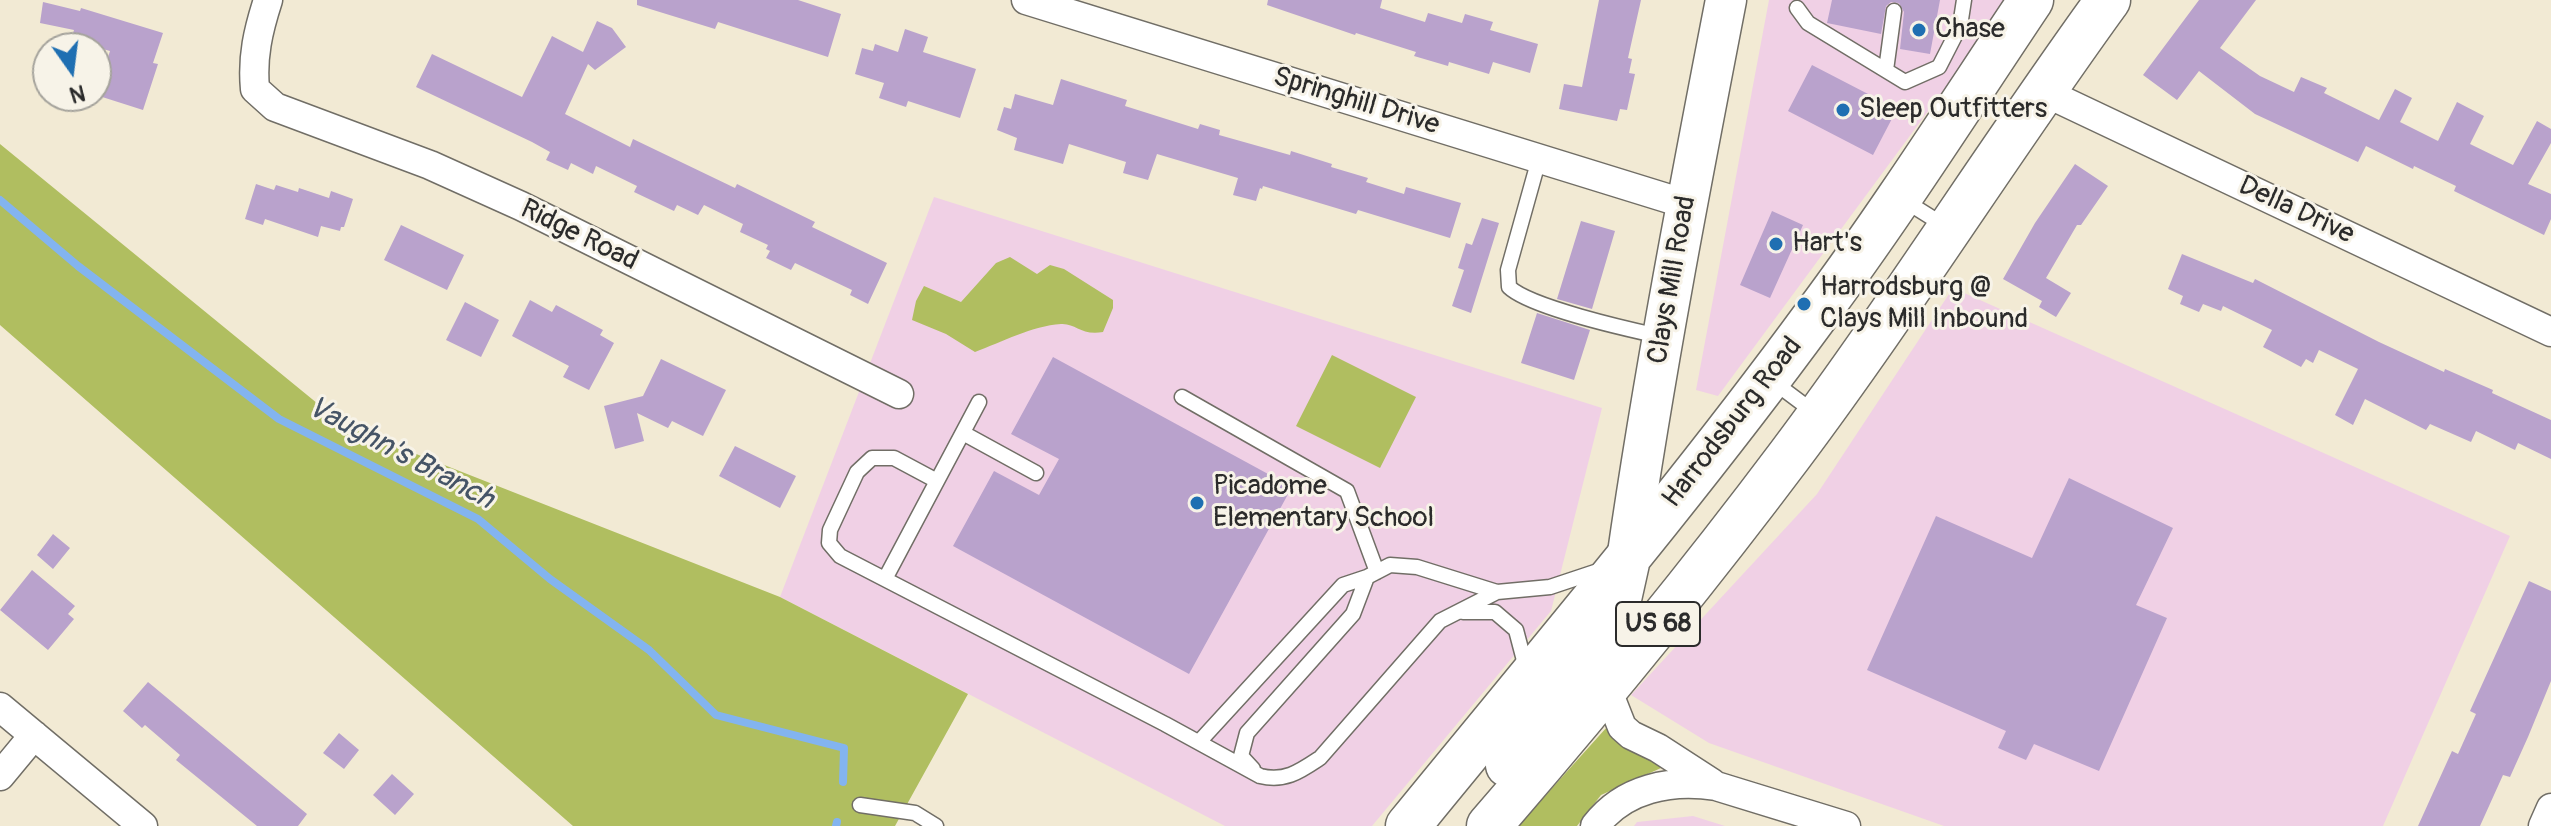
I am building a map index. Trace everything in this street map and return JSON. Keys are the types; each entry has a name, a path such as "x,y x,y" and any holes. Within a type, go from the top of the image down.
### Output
{"main road":[{"name":"Clays Mill Road","path":"1627,560 1686,204 1726,0"},
{"name":"Harrodsburg Road","path":"1408,826 1627,560 1769,378 1901,198 2031,0"},
{"path":"2045,0 2045,10 2034,34 2031,53 2033,71 2054,74 2079,13 2080,0"},
{"name":"US 68","path":"1488,826 1607,689 1819,415 2108,0"},
{"path":"1488,826 1494,791 1508,765 1613,626 1627,560"}],"street":[{"name":"Ridge Road","path":"268,0 255,46 255,89 275,107 430,165 521,206 899,394"},
{"name":"Springhill Drive","path":"1026,0 1686,204"},
{"name":"Della Drive","path":"2054,74 2551,332"},
{"path":"1607,689 1622,727 1716,786"},
{"path":"0,707 143,826"},
{"path":"0,776 34,735"},
{"path":"1595,826 1622,801 1645,789 1697,783 1846,826"},
{"path":"2543,826 2551,808"}],"lane":[{"path":"1797,8 1808,23 1905,82 1939,67 1960,26 1964,0"},
{"path":"1886,70 1894,11"},
{"path":"1539,159 1508,270 1509,287 1518,295 1625,329 1663,337"},
{"path":"1901,198 1949,229"},
{"path":"1769,378 1819,415"},
{"path":"1182,397 1347,491 1372,575 1353,614 1247,733 1241,756 1260,776"},
{"path":"885,579 979,402"},
{"path":"963,433 1036,473"},
{"path":"937,481 894,458 872,458 857,472 830,530 829,543 840,556 1260,776 1283,779 1320,758 1432,628 1454,612 1497,592 1550,587 1627,560"},
{"path":"1199,742 1343,585 1390,565 1417,567 1497,592"},
{"path":"1454,612 1495,612 1516,630 1529,678"},
{"path":"860,805 915,813 936,826"}],"shaded area":[{"path":"1769,0 2010,0 1718,396 1696,390"},
{"name":"Picadome Elementary School","path":"934,197 1602,408 1551,611 1372,826 1225,826 780,597"},
{"path":"1953,288 2510,536 2383,826 1944,826 1709,743 1631,695 1817,494"},
{"path":"1693,816 1725,826 1634,826 1637,822"}],"green space":[{"path":"0,144 345,426 780,597 968,694 895,826 573,826 0,325"},
{"path":"1010,257 1037,274 1050,265 1064,269 1113,300 1103,332 1089,332 1066,324 1050,325 975,352 946,334 912,320 916,301 924,286 961,302 996,263"},
{"path":"1332,355 1416,397 1380,468 1296,426"},
{"path":"1607,727 1661,768 1601,795 1577,826 1518,826"}],"building":[{"path":"637,0 798,0 841,14 828,57 718,22 715,29 637,5"},
{"path":"1268,0 1382,0 1380,8 1425,22 1428,13 1462,23 1465,14 1493,22 1490,30 1538,44 1530,73 1493,62 1489,74 1414,56 1416,52 1267,5"},
{"path":"1599,0 1641,0 1628,58 1632,59 1629,73 1635,74 1627,110 1620,109 1617,121 1559,109 1564,84 1582,87"},
{"name":"Chase","path":"1832,0 1940,0 1930,54 1900,49 1904,12 1899,3 1891,2 1886,6 1881,34 1827,23"},
{"path":"2199,0 2256,0 2220,48 2260,76 2294,92 2301,77 2327,88 2324,93 2379,120 2395,89 2412,98 2400,122 2438,141 2457,102 2484,116 2470,144 2513,165 2537,121 2551,129 2551,143 2528,184 2551,194 2551,219 2544,235 2454,191 2456,186 2414,166 2413,169 2366,146 2358,162 2255,114 2199,71 2177,100 2143,75"},
{"path":"43,2 80,11 81,8 163,33 153,63 158,64 143,110 112,100 112,32 73,32 40,23"},
{"path":"597,21 612,28 626,47 595,70 588,64 565,114 630,147 633,139 735,188 737,184 815,222 812,227 887,263 868,304 850,295 852,290 795,263 791,270 766,258 770,251 766,249 768,245 740,232 743,224 704,205 698,215 677,205 674,211 634,192 637,186 596,166 593,174 571,163 568,170 546,160 550,152 532,142 416,87 432,54 522,97 552,36 583,52"},
{"path":"905,29 928,37 923,52 976,69 960,118 908,101 906,107 879,98 884,83 855,74 862,48 873,51 875,44 898,52"},
{"name":"Sleep Outfitters","path":"1812,65 1897,109 1873,155 1788,111"},
{"path":"1061,79 1127,100 1125,106 1198,129 1200,124 1220,130 1219,135 1290,155 1291,151 1332,164 1331,167 1368,178 1366,182 1404,194 1406,187 1461,203 1450,238 1263,186 1256,201 1233,195 1238,178 1157,154 1148,180 1123,173 1126,162 1069,144 1063,164 1014,150 1017,138 997,130 1004,107 1011,109 1015,94 1053,105"},
{"path":"2075,164 2108,186 2081,225 2077,225 2046,278 2071,293 2056,317 2039,307 2042,301 2003,279 2035,223"},
{"path":"256,184 274,190 276,185 298,192 299,188 329,198 331,191 353,199 344,227 340,231 321,226 318,237 265,219 263,225 245,219"},
{"name":"Hart's","path":"1772,211 1803,225 1770,298 1740,285"},
{"path":"1482,218 1499,223 1471,313 1452,306 1464,270 1458,268 1466,243 1472,245"},
{"path":"1581,221 1615,231 1592,309 1557,299"},
{"path":"401,225 464,255 447,290 384,260"},
{"path":"2182,254 2253,283 2255,279 2379,342 2444,372 2445,369 2493,390 2492,393 2551,420 2551,459 2518,443 2515,450 2476,431 2471,442 2430,424 2426,430 2365,399 2353,425 2335,415 2358,369 2319,350 2313,363 2306,359 2301,367 2263,347 2272,330 2223,306 2221,311 2203,304 2199,312 2180,304 2183,296 2168,289"},
{"path":"530,300 552,312 556,305 603,330 600,335 614,343 589,390 563,377 569,366 512,336"},
{"path":"465,302 499,320 481,357 446,340"},
{"path":"1537,313 1590,330 1574,380 1521,363"},
{"path":"1053,357 1292,487 1189,674 953,546 994,471 1039,495 1059,459 1011,434"},
{"path":"661,359 726,390 703,436 672,421 668,428 637,413 644,441 615,449 604,406 643,396"},
{"path":"735,446 796,476 780,508 719,476"},
{"path":"2069,478 2173,528 2136,605 2167,618 2099,771 2034,744 2026,760 1998,748 2006,731 1867,670 1936,516 2032,558"},
{"path":"53,534 70,548 53,569 37,555"},
{"path":"32,570 75,606 68,614 74,619 48,650 0,610"},
{"path":"2529,581 2551,591 2551,681 2510,777 2503,775 2480,826 2418,826 2452,751 2458,754 2476,714 2470,711"},
{"path":"148,682 307,814 298,826 257,826 176,760 180,755 123,711"},
{"path":"339,733 359,750 344,769 323,753"},
{"path":"392,774 414,794 395,815 373,795"}],"waterway":[{"name":"Vaughn's Branch","path":"0,200 78,266 279,419 478,519 550,579 649,650 716,715 844,748 843,782"},
{"name":"Vaughn's Branch","path":"836,826 837,822"}],"place":[{"name":"Chase","path":"1919,30"},
{"name":"Sleep Outfitters","path":"1843,110"},
{"name":"Hart's","path":"1776,244"},
{"name":"Harrodsburg @ Clays Mill Inbound","path":"1804,304"},
{"name":"Picadome Elementary School","path":"1197,503"}]}
